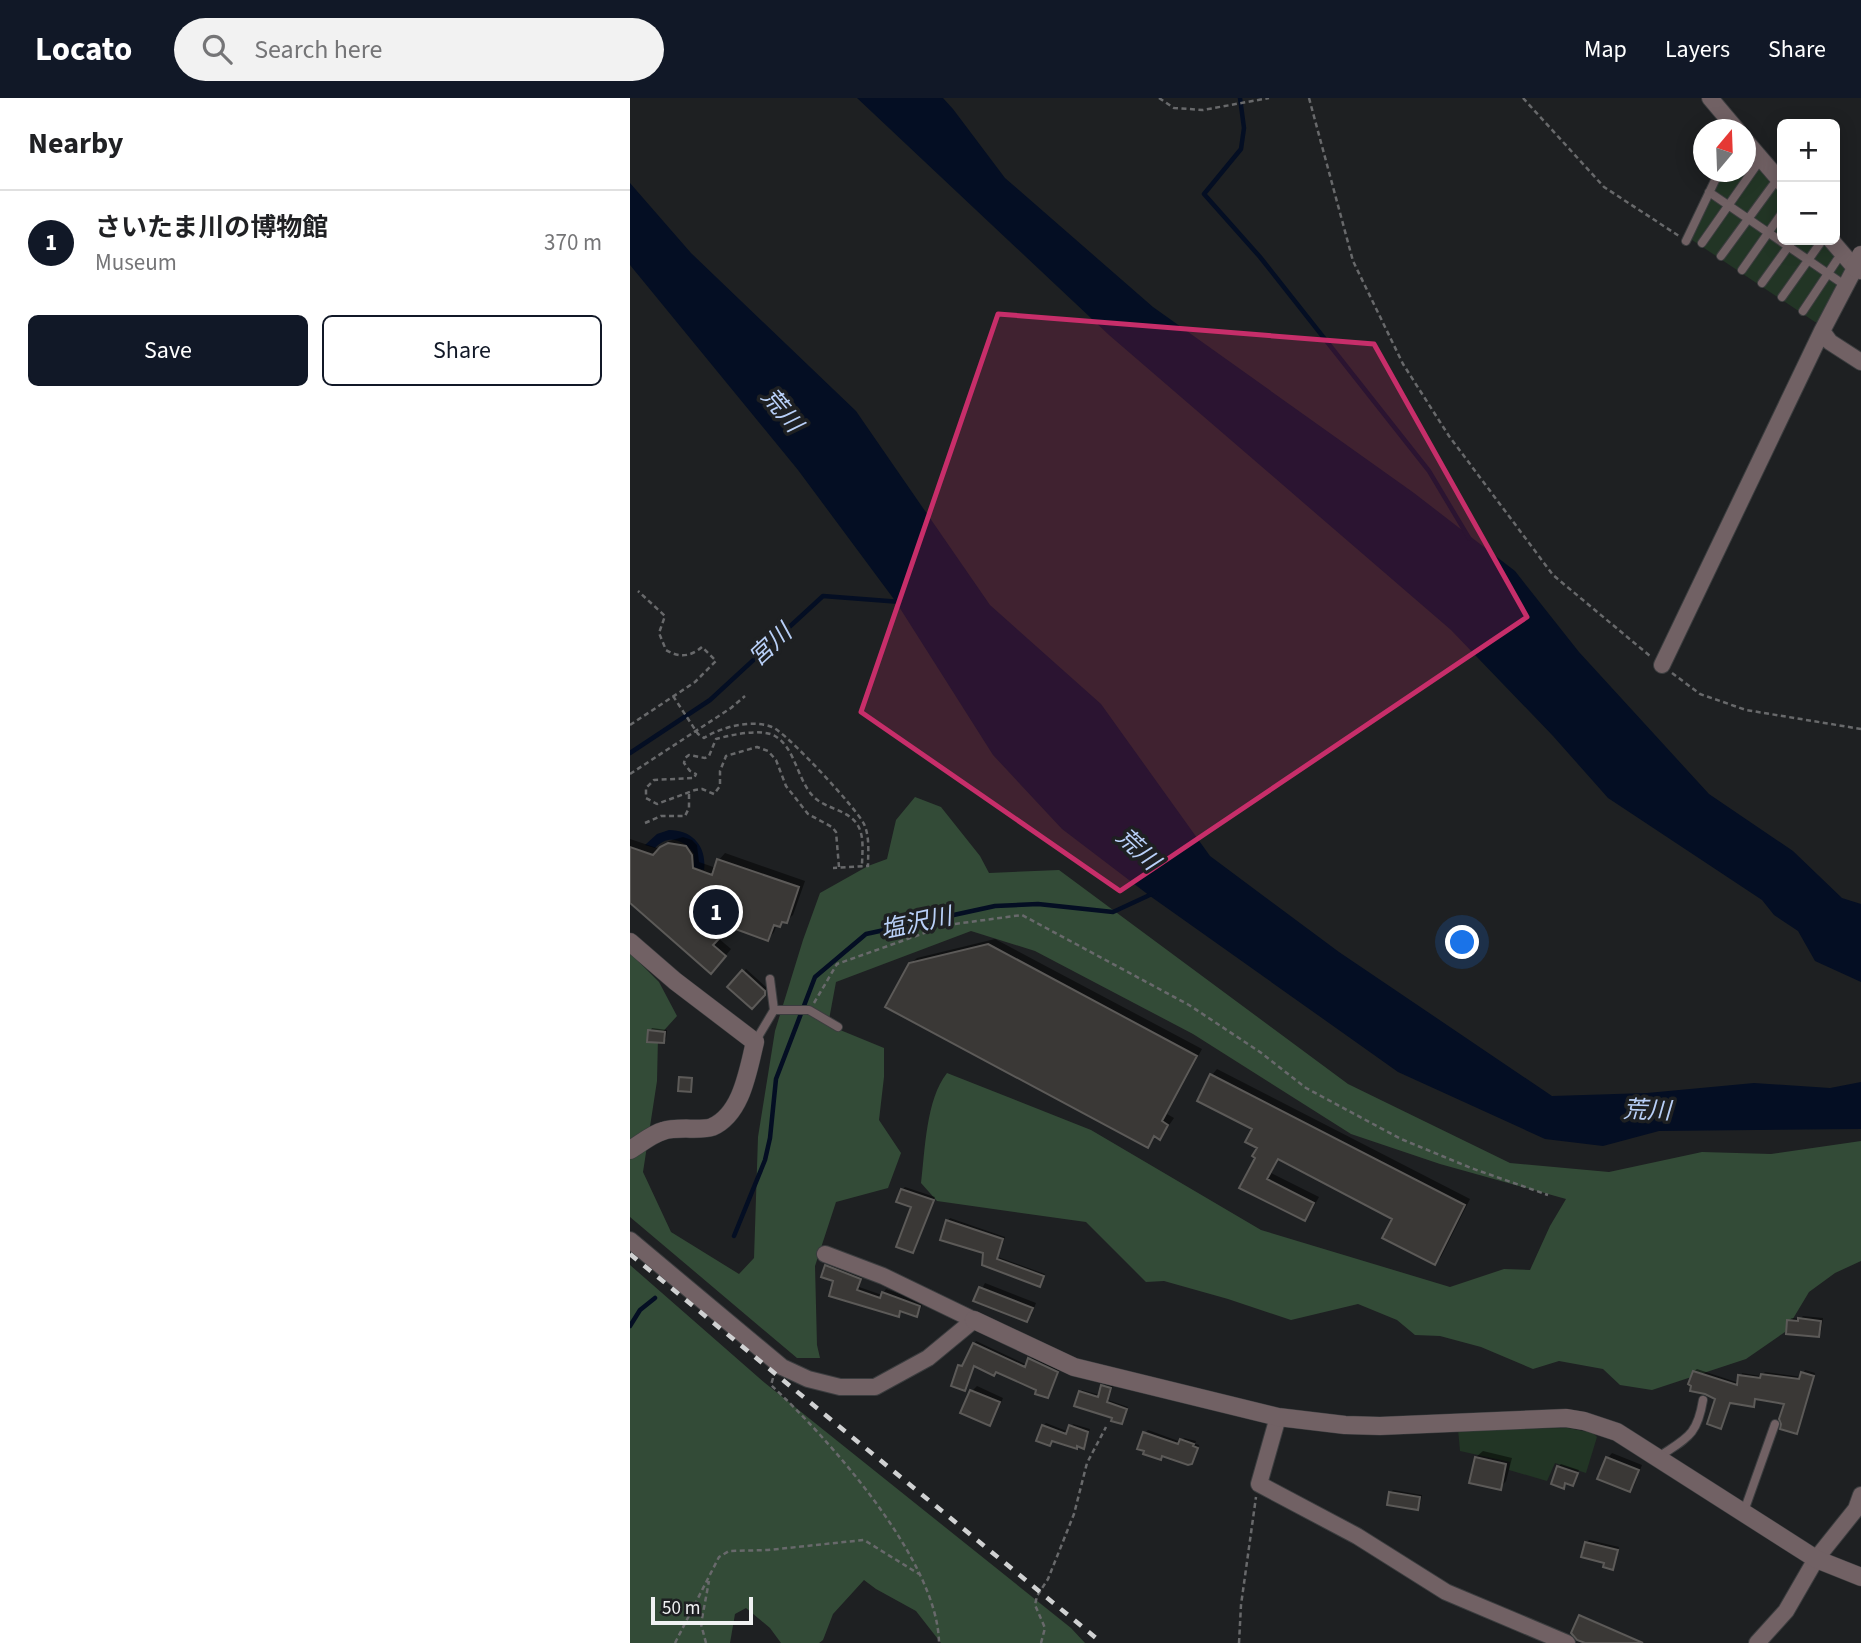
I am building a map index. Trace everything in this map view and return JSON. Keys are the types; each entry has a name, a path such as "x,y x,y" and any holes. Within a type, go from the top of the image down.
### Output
{"street":[{"path":"1710,98 1728,119"},
{"path":"1756,154 1777,184"},
{"path":"1662,665 1822,331 1859,265 1832,245"},
{"path":"1822,331 1830,342 1861,362"},
{"path":"630,942 675,981 755,1042 744,1082 731,1114 710,1128 663,1130 630,1150"},
{"path":"630,1240 782,1367 808,1379 840,1387 875,1387 928,1358 974,1320"},
{"path":"825,1254 883,1276 1074,1367 1278,1417 1380,1426 1566,1419 1617,1432 1816,1559 1861,1577"},
{"path":"1278,1417 1259,1484 1357,1536 1446,1592 1567,1643"},
{"path":"1758,1643 1786,1611 1816,1559 1856,1509 1861,1495"}],"lane":[{"path":"1686,242 1714,182"},
{"path":"1702,243 1745,182"},
{"path":"1721,256 1777,184"},
{"path":"1710,192 1777,236"},
{"path":"1742,270 1777,220"},
{"path":"1762,283 1790,245"},
{"path":"1793,245 1808,260 1846,286"},
{"path":"1782,297 1822,245"},
{"path":"1803,311 1837,260"},
{"path":"755,1042 774,1010 769,979"},
{"path":"774,1010 809,1010 838,1027"},
{"path":"1657,1458 1691,1433 1699,1422 1703,1400"},
{"path":"1743,1514 1776,1424"}],"path":[{"path":"1159,98 1174,108 1203,110 1269,98"},
{"path":"1310,98 1353,261 1403,364 1449,436 1553,575 1700,694 1746,710 1861,729"},
{"path":"1522,98 1604,187 1686,242"},
{"path":"630,725 695,682 716,660 702,647 683,656 666,650 659,633 665,616 638,591"},
{"path":"673,696 696,731 704,738 729,728 757,724 769,725 782,732 861,818 865,826 869,846 867,866 833,868"},
{"path":"630,774 745,696"},
{"path":"839,867 836,832 808,814 786,786 776,760 762,748 726,756 720,771 720,786 714,794 702,789 657,804 650,802 645,793 646,788 654,780 694,778 696,774 686,767 685,758 689,755 705,758 709,756 716,739 752,732 769,733 790,752 804,786 815,799 856,821 862,832 862,867"},
{"path":"645,824 661,817 685,816 689,808 690,792"},
{"path":"809,1010 837,964 947,925 1021,915 1189,1005 1260,1052 1306,1088 1330,1101 1413,1144 1548,1195"},
{"path":"782,1367 775,1374 771,1385 794,1406 854,1476 908,1551 921,1576 939,1627 939,1643"},
{"path":"1041,1643 1045,1628 1035,1605 1037,1596 1048,1579 1073,1514 1087,1463 1106,1427"},
{"path":"1239,1643 1241,1605 1259,1484"},
{"path":"675,1643 719,1557 729,1551 768,1550 864,1540 921,1576"},
{"path":"708,1643 701,1624 709,1578"}],"highlighted area":[{"path":"998,314 1374,344 1527,617 1120,891 861,712"}],"green space":[{"path":"1756,162 1777,186 1777,245 1827,245 1843,263 1846,271 1819,322 1815,322 1686,236 1711,182 1756,182"},
{"path":"915,797 941,807 980,856 989,873 1059,870 1348,1084 1510,1163 1609,1172 1702,1152 1771,1154 1861,1141 1861,1261 1835,1273 1809,1292 1785,1332 1746,1359 1652,1390 1620,1385 1603,1369 1559,1361 1533,1369 1481,1347 1440,1336 1415,1335 1397,1320 1358,1304 1291,1320 1164,1281 1146,1282 1086,1222 937,1201 921,1183 931,1111 940,1084 947,1073 1091,1130 1261,1230 1450,1287 1504,1269 1530,1270 1566,1199 1440,1164 1351,1134 1193,1034 1035,951 971,931 836,982 828,1025 884,1048 879,1120 901,1153 888,1188 836,1202 815,1266 817,1345 820,1358 797,1358 630,1217 630,953 659,982 677,1016 658,1037 657,1081 643,1172 671,1232 739,1274 754,1258 758,1137 775,1031 820,893 868,866 887,859 896,820"},
{"path":"630,1265 765,1383 1071,1628 1085,1643 941,1643 916,1611 864,1580 833,1614 823,1640 819,1643 781,1643 770,1628 746,1608 735,1614 730,1643 630,1643"},
{"path":"1568,1428 1593,1433 1597,1437 1586,1473 1555,1463 1547,1481 1509,1470 1510,1462 1460,1451 1458,1429"}],"water":[{"path":"857,98 943,98 1005,178 1153,307 1414,493 1515,571 1579,652 1709,794 1793,851 1842,898 1861,904 1861,982 1815,961 1798,931 1774,915 1762,900 1608,798 1553,736 1451,630 1109,335"},
{"name":"荒川","path":"630,183 691,253 856,411 990,605 1101,704 1210,856 1339,952 1552,1096 1647,1093 1754,1083 1830,1088 1861,1082 1861,1129 1659,1131 1603,1146 1545,1139 1398,1072 1150,896 1062,829 993,755 896,602 798,470 630,265"},
{"path":"669,830 685,833 697,841 703,854 704,870 694,867 694,854 681,842 665,841 655,848 645,845 657,834"}],"building":[{"path":"668,843 686,846 692,855 693,868 712,875 717,859 799,887 787,923 782,922 780,927 774,925 768,941 730,927 713,945 726,956 711,974 630,903 630,847 653,855"},
{"path":"988,944 1197,1056 1162,1121 1168,1125 1160,1140 1154,1136 1148,1148 885,1007 909,963"},
{"path":"742,970 765,991 765,995 752,1009 727,987"},
{"path":"648,1030 665,1032 664,1043 647,1042"},
{"path":"1210,1074 1465,1205 1435,1265 1382,1238 1392,1219 1278,1159 1267,1179 1314,1203 1305,1221 1239,1188 1255,1158 1252,1156 1257,1148 1245,1142 1252,1129 1197,1101"},
{"path":"679,1077 692,1078 691,1092 678,1091"},
{"path":"901,1189 934,1200 913,1253 896,1247 911,1207 896,1202"},
{"path":"946,1220 1003,1239 997,1259 1044,1276 1040,1287 982,1265 983,1253 940,1240"},
{"path":"825,1265 861,1279 857,1290 880,1298 882,1292 920,1306 917,1317 900,1311 899,1317 829,1296 833,1281 821,1277"},
{"path":"979,1287 1033,1308 1027,1322 973,1301"},
{"path":"1798,1318 1821,1321 1819,1337 1786,1334 1787,1320 1798,1321"},
{"path":"973,1343 1025,1367 1028,1358 1058,1372 1048,1398 1035,1394 1036,1390 996,1372 994,1376 974,1366 965,1391 951,1386 958,1365 962,1366"},
{"path":"1693,1371 1737,1385 1738,1375 1760,1378 1761,1374 1799,1379 1801,1372 1814,1376 1797,1434 1780,1429 1779,1419 1784,1404 1755,1399 1754,1407 1730,1403 1721,1429 1707,1424 1715,1399 1690,1391 1691,1386 1688,1384"},
{"path":"1101,1385 1111,1388 1107,1402 1127,1409 1122,1424 1111,1421 1112,1418 1074,1406 1079,1391 1098,1397"},
{"path":"970,1390 1000,1402 990,1426 960,1413"},
{"path":"1042,1425 1066,1434 1069,1425 1088,1432 1084,1449 1052,1441 1050,1446 1036,1441"},
{"path":"1143,1432 1178,1444 1180,1439 1194,1444 1193,1446 1198,1448 1192,1464 1162,1456 1161,1460 1143,1454 1144,1451 1137,1449"},
{"path":"1475,1457 1506,1464 1501,1490 1469,1483"},
{"path":"1606,1457 1639,1470 1630,1492 1597,1479"},
{"path":"1557,1466 1578,1473 1573,1486 1565,1483 1564,1489 1551,1484"},
{"path":"1389,1492 1420,1497 1418,1510 1387,1505"},
{"path":"1585,1542 1618,1550 1613,1570 1603,1567 1604,1563 1581,1557"},
{"path":"1579,1615 1643,1643 1585,1643 1577,1640 1571,1633"}],"waterway":[{"path":"1240,98 1244,128 1241,149 1204,194 1260,257 1429,471 1469,538"},
{"name":"宮川","path":"630,753 710,700 823,596 901,602"},
{"name":"塩沢川","path":"734,1236 765,1160 776,1079 815,977 866,934 995,906 1038,904 1113,912 1154,893"},
{"name":"塩沢川","path":"630,1326 640,1310 655,1298"}],"railway":[{"path":"630,1254 1102,1643"}],"place":[{"name":"さいたま川の博物館","path":"716,912"}]}
